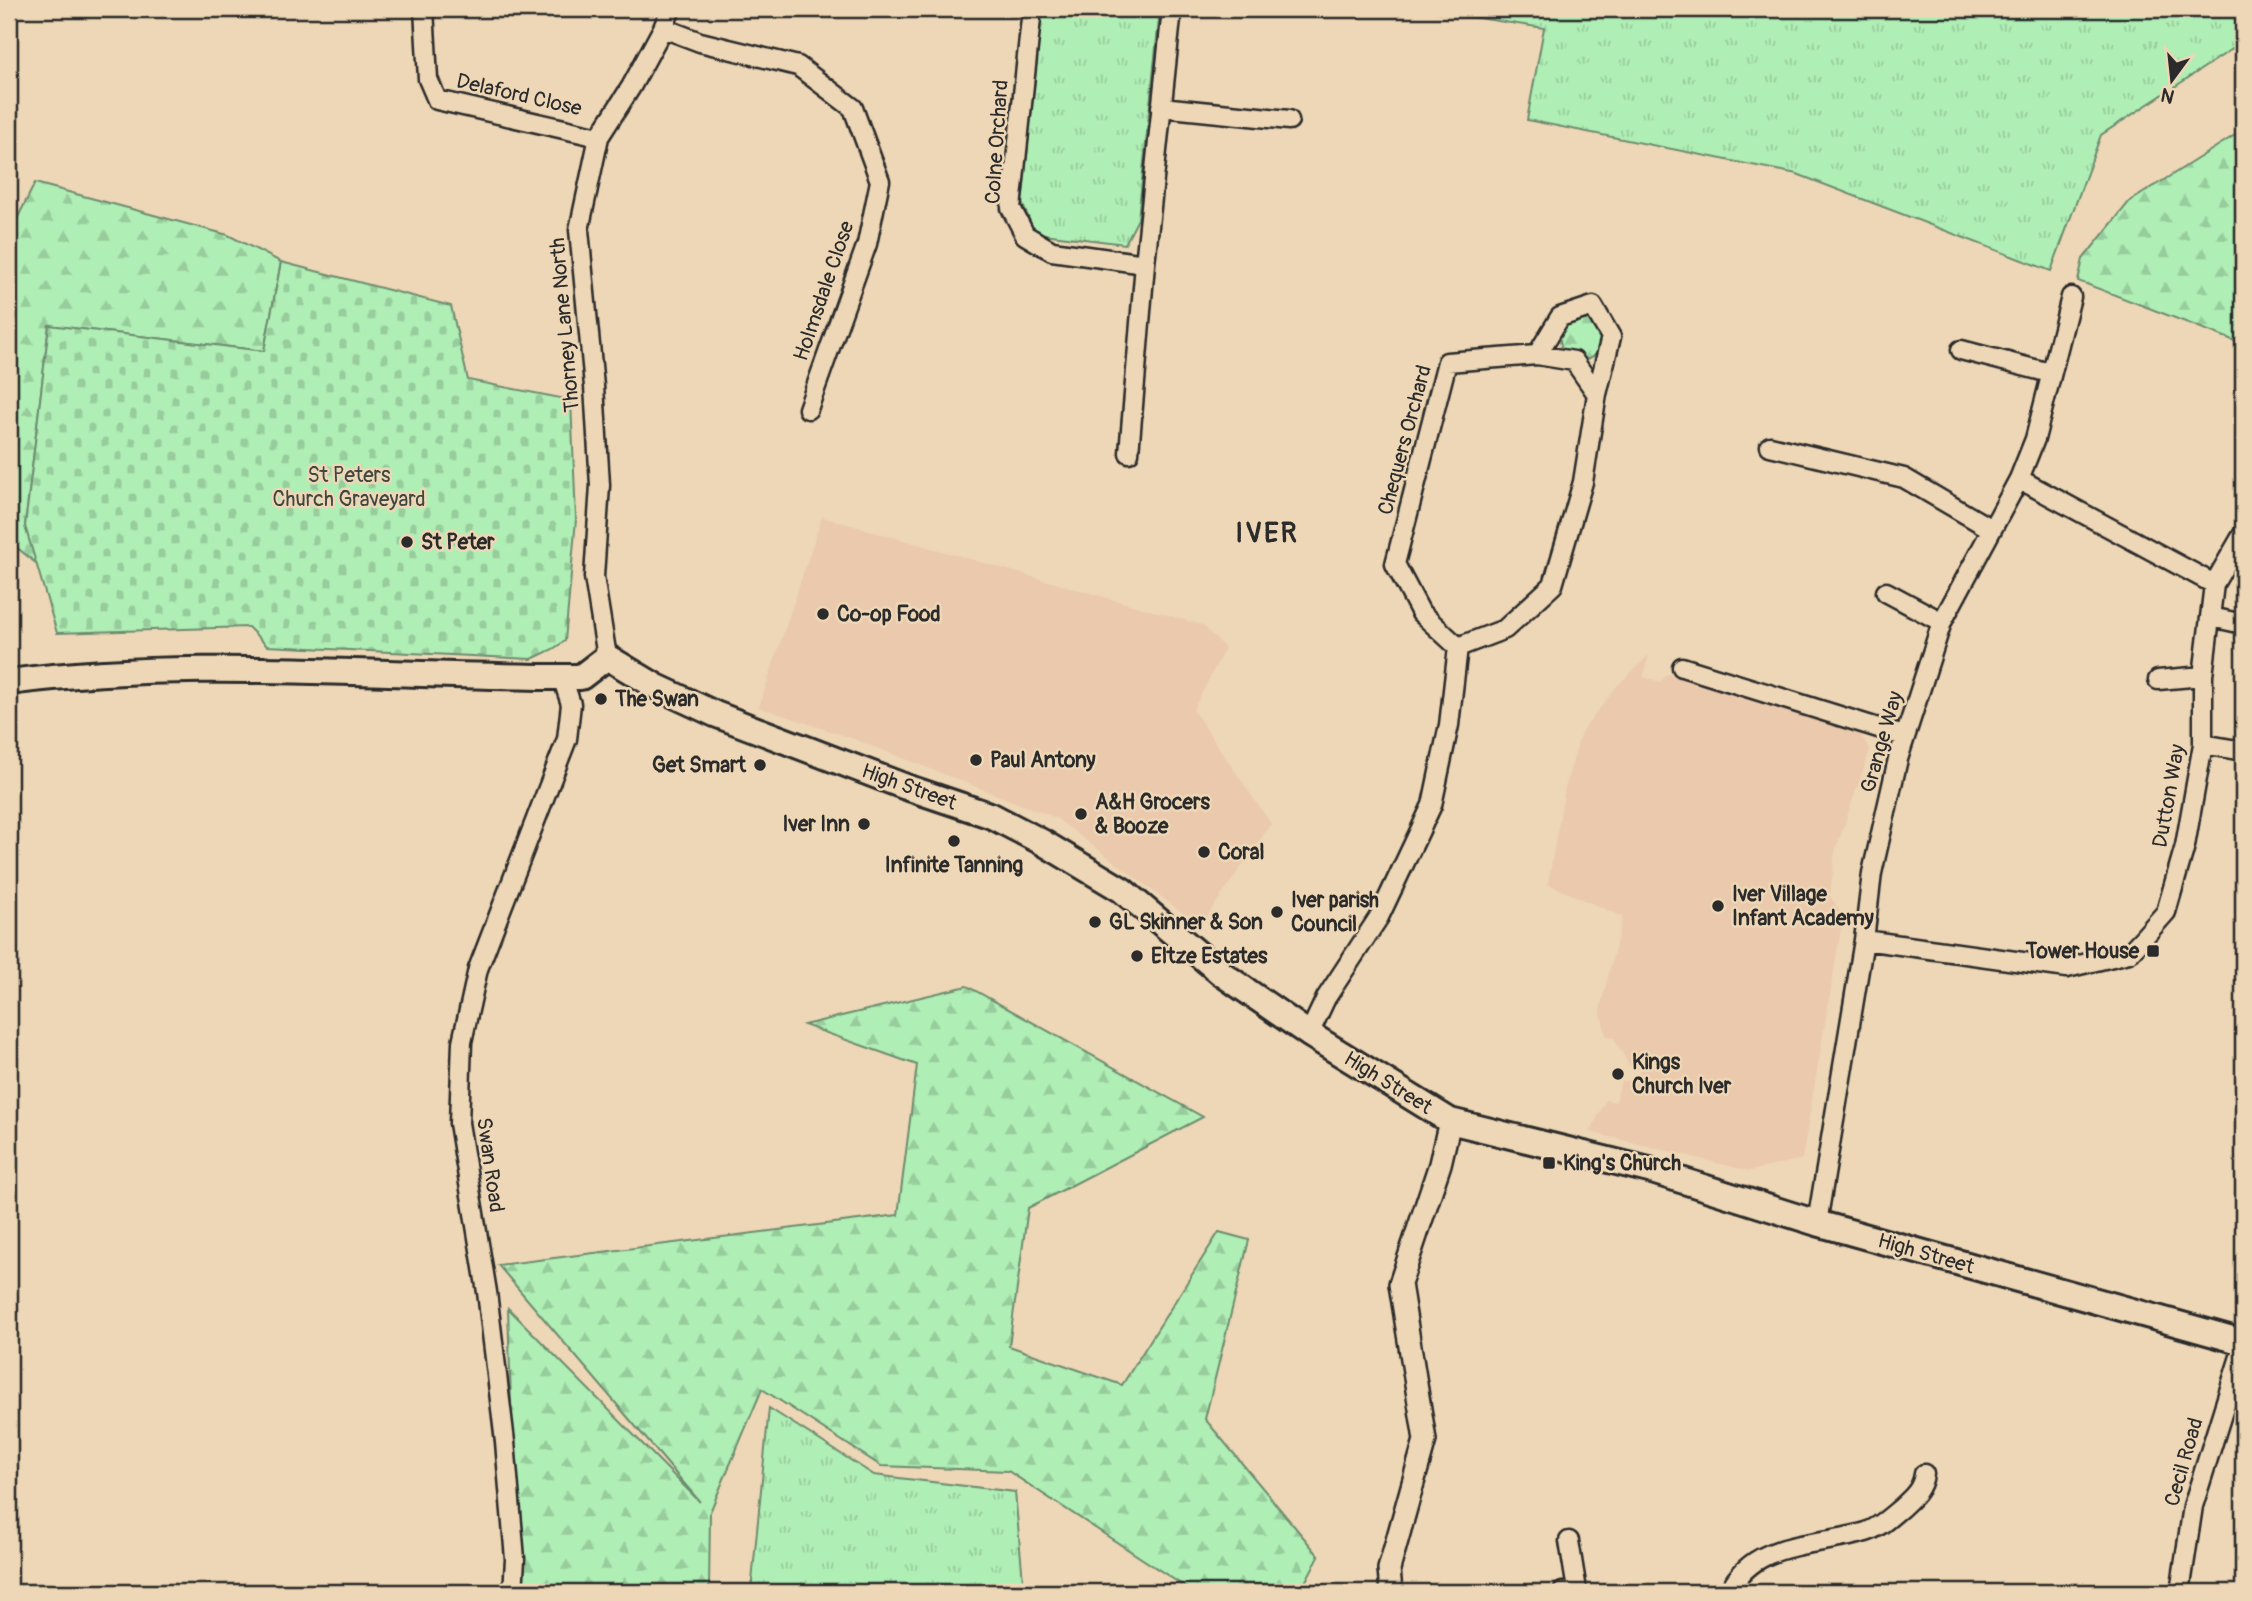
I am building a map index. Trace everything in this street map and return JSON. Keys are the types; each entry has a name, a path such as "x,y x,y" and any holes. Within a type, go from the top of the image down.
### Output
{"main road":[{"path":"9,682 122,670 233,668 580,677 607,657"},
{"name":"High Street","path":"607,657 657,687 715,714 906,787 992,816 1042,842 1122,890 1221,973 1310,1034 1450,1121 1649,1170 1817,1223 2243,1345"}],"street":[{"name":"Delaford Close","path":"424,9 428,79 437,100 599,137"},
{"name":"Thorney Lane North","path":"607,657 594,578 600,485 594,386 579,230 599,137 663,28 671,9"},
{"name":"Colne Orchard","path":"1032,9 1011,208 1025,235 1052,251 1145,264"},
{"path":"1129,453 1145,264 1172,9"},
{"name":"Holmsdale Close","path":"663,28 700,42 798,66 853,108 880,181 867,244 808,409"},
{"path":"1161,107 1289,120"},
{"name":"Grange Way","path":"1817,1223 1864,940 1872,873 1904,736 1942,622 2020,479 2035,439 2071,298"},
{"path":"1310,1034 1326,998 1379,916 1432,805 1449,724 1458,647 1505,629 1553,585 1583,482 1597,394 1611,337 1593,306 1560,317 1537,355"},
{"path":"1961,350 2050,373"},
{"name":"Chequers Orchard","path":"1458,647 1421,613 1395,564 1447,362 1537,355 1574,360 1597,394"},
{"path":"1770,446 1904,478 1991,529"},
{"path":"2020,479 2214,584 2243,534"},
{"name":"Dutton Way","path":"1864,940 2067,968 2129,953 2165,912 2185,846 2203,744 2203,676 2214,584"},
{"path":"1886,592 1942,622"},
{"path":"2211,617 2243,624"},
{"path":"1682,667 1904,736"},
{"path":"2158,680 2203,676"},
{"name":"Swan Road","path":"513,1592 515,1559 505,1443 486,1292 459,1123 462,1042 478,969 567,739 571,704 562,677"},
{"path":"2203,744 2243,751"},
{"path":"1391,1592 1389,1569 1425,1440 1399,1284 1440,1164 1450,1121"},
{"name":"Cecil Road","path":"2180,1592 2193,1506 2243,1345"},
{"path":"1729,1592 1738,1575 1753,1562 1774,1552 1809,1542 1868,1532 1883,1523 1912,1499 1923,1485 1924,1474"},
{"path":"1563,1592 1577,1590 1569,1541"}],"shaded area":[{"path":"822,517 1202,625 1225,648 1193,710 1271,824 1200,926 1056,818 854,739 759,707"},
{"name":"Iver Village Infant Academy","path":"1649,655 1643,677 1661,682 1666,675 1677,672 1855,726 1870,750 1835,851 1830,896 1843,917 1802,1159 1750,1171 1590,1132 1606,1100 1616,1102 1621,1081 1637,1080 1640,1069 1630,1067 1614,1038 1606,1035 1600,1009 1623,917 1548,884 1565,788 1581,733 1618,685"}],"green space":[{"path":"1042,9 1160,9 1138,219 1125,244 1035,233 1022,203"},
{"path":"1419,9 2243,9 2243,42 2101,135 2051,271 1797,174 1527,120 1544,28"},
{"path":"2243,130 2243,344 2078,281 2083,259 2129,202"},
{"path":"35,183 228,235 281,262 264,351 49,325 25,526 37,564 9,541 9,235"},
{"name":"St Peters Church Graveyard","path":"281,262 451,306 468,380 571,400 576,519 565,641 532,659 267,646 248,627 57,633 25,526 49,325 264,351"},
{"path":"1581,318 1596,324 1602,339 1596,354 1581,360 1566,354 1560,339 1566,324"},
{"path":"967,986 1203,1117 1028,1208 1009,1346 1122,1385 1219,1232 1249,1240 1205,1419 1319,1556 1300,1592 1193,1592 1008,1471 881,1466 762,1389 710,1512 709,1592 517,1592 508,1308 700,1502 498,1265 898,1215 917,1065 804,1025"},
{"path":"769,1408 874,1475 1015,1492 1024,1592 751,1592"}],"place":[{"name":"St Peter","path":"407,542"},
{"name":"Co-op Food","path":"823,614"},
{"name":"The Swan","path":"601,699"},
{"name":"Paul Antony","path":"976,760"},
{"name":"Get Smart","path":"760,765"},
{"name":"A&H Grocers & Booze","path":"1081,814"},
{"name":"Iver Inn","path":"864,824"},
{"name":"Infinite Tanning","path":"954,841"},
{"name":"Coral","path":"1204,852"},
{"name":"Iver Village Infant Academy","path":"1718,906"},
{"name":"Iver parish Council","path":"1277,912"},
{"name":"GL Skinner & Son","path":"1095,922"},
{"name":"Tower House","path":"2153,951"},
{"name":"Eltze Estates","path":"1137,956"},
{"name":"Kings Church Iver","path":"1618,1074"},
{"name":"King's Church","path":"1549,1163"}],"district":[{"name":"IVER","path":"1267,533"}]}
